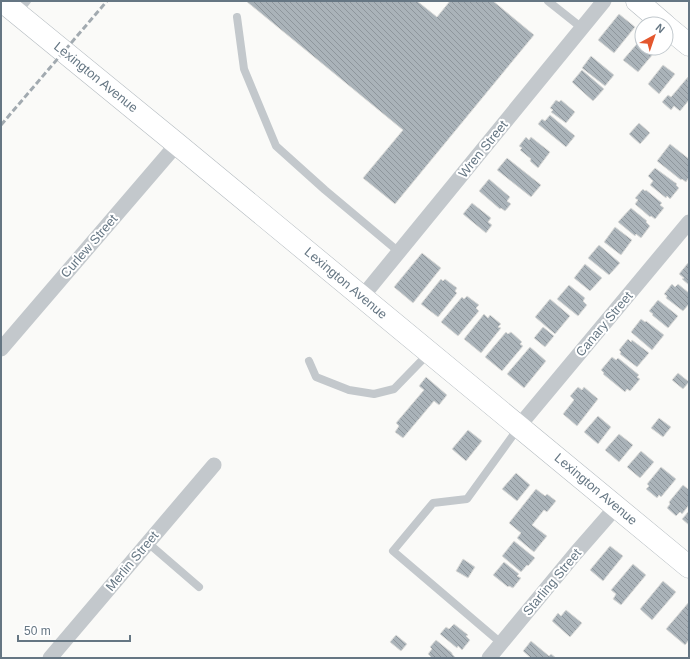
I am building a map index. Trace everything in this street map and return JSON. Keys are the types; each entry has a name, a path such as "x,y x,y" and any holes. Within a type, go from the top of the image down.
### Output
{"main road":[{"path":"637,1 654,16"},
{"name":"Lexington Avenue","path":"15,5 177,144 689,567"},
{"path":"674,31 688,41"}],"street":[{"name":"Wren Street","path":"362,297 604,1"},
{"name":"Curlew Street","path":"1,349 177,144"},
{"name":"Canary Street","path":"519,426 689,222"},
{"name":"Merlin Street","path":"50,658 214,465"},
{"name":"Starling Street","path":"489,658 616,507"}],"lane":[{"path":"548,1 582,28"},
{"path":"237,17 244,69 276,146 324,190 399,252"},
{"path":"309,361 316,376 349,390 374,394 394,389 430,352"},
{"path":"501,643 393,551 433,503 468,499 519,426"},
{"path":"148,543 199,586"}],"building":[{"path":"246,1 417,1 437,17 450,1 493,1 534,35 395,204 363,178 403,130"},
{"path":"619,14 634,26 634,28 614,53 598,40"},
{"path":"634,47 634,56 651,56 638,72 623,60"},
{"path":"591,56 614,75 605,86 582,68"},
{"path":"663,65 675,74 659,94 648,84"},
{"path":"582,70 604,89 593,101 572,82"},
{"path":"688,77 689,100 680,111 674,106 671,110 662,102 668,95 671,97"},
{"path":"556,100 559,102 561,100 575,112 566,123 551,112 553,110 550,108"},
{"path":"550,115 575,136 566,147 538,124 542,119 545,121"},
{"path":"639,123 650,133 640,144 629,134"},
{"path":"526,137 529,140 531,137 550,152 538,168 530,161 531,159 520,150 522,148 519,146"},
{"path":"670,144 689,159 689,177 686,182 682,179 681,180 657,161"},
{"path":"507,158 541,185 531,197 497,170"},
{"path":"655,168 677,184 676,185 679,188 670,199 667,196 666,198 650,185 653,181 648,176"},
{"path":"489,179 510,197 507,201 511,204 505,211 501,208 500,209 479,191"},
{"path":"643,189 662,203 660,205 664,208 655,219 651,216 650,217 635,204 638,200 635,198"},
{"path":"472,203 491,218 488,222 492,225 486,233 463,214"},
{"path":"631,208 647,221 646,222 650,226 641,238 636,234 635,236 618,222"},
{"path":"615,227 632,240 621,255 604,242"},
{"path":"599,245 620,263 609,275 588,258"},
{"path":"422,253 441,268 413,303 394,287"},
{"path":"688,263 689,264 689,285 679,274"},
{"path":"585,264 602,278 590,291 574,278"},
{"path":"441,279 443,281 445,279 457,288 455,291 457,293 438,317 421,304"},
{"path":"672,284 675,287 678,284 689,293 689,304 683,311 666,298 667,296 664,294"},
{"path":"569,285 585,298 583,301 587,305 578,316 557,299"},
{"path":"467,296 479,305 476,308 479,311 458,336 441,322 462,297 464,299"},
{"path":"550,299 570,316 555,334 535,317"},
{"path":"658,300 678,316 668,328 649,311"},
{"path":"484,314 488,318 490,315 501,324 498,327 501,328 481,353 464,339"},
{"path":"641,319 645,322 646,321 664,335 652,350 631,332"},
{"path":"543,327 554,336 545,347 534,338"},
{"path":"506,332 508,334 511,332 522,342 520,344 523,346 502,371 485,357"},
{"path":"628,339 631,342 632,340 649,353 637,367 620,354 621,352 619,350"},
{"path":"530,347 546,361 524,388 507,374"},
{"path":"612,357 616,360 618,358 639,375 637,377 640,379 630,391 627,389 625,392 603,374 604,373 601,370"},
{"path":"678,373 689,382 683,389 672,380"},
{"path":"426,377 447,395 439,405 434,401 403,438 395,432 399,426 396,423 424,390 419,386"},
{"path":"578,387 582,390 584,387 598,399 577,426 563,414 574,400 570,396"},
{"path":"598,416 611,427 598,444 584,432"},
{"path":"659,418 671,427 663,437 651,428"},
{"path":"468,430 482,441 466,461 452,449"},
{"path":"619,434 633,445 619,462 605,450"},
{"path":"641,451 654,462 640,478 627,467"},
{"path":"661,467 676,479 661,497 659,495 657,498 646,489 649,486 647,484"},
{"path":"516,473 530,485 517,501 502,489"},
{"path":"683,485 689,490 689,505 682,514 680,512 676,516 667,508 670,504 669,502"},
{"path":"536,489 545,496 547,494 556,501 547,512 544,510 532,525 547,536 534,552 517,538 521,533 509,523"},
{"path":"689,511 689,525 682,519"},
{"path":"514,541 535,558 521,572 502,556"},
{"path":"610,546 623,556 603,581 590,570"},
{"path":"463,559 475,567 468,578 456,571"},
{"path":"504,562 519,574 517,576 521,578 513,588 508,587 493,575"},
{"path":"633,564 646,575 621,605 613,599 616,594 611,590"},
{"path":"663,581 676,592 652,620 640,609"},
{"path":"689,602 689,640 685,645 666,629"},
{"path":"566,610 582,623 570,637 552,621 558,613 561,616"},
{"path":"454,624 468,635 466,636 470,640 462,650 458,646 457,648 440,634 446,627 449,629"},
{"path":"396,635 407,644 401,651 390,642"},
{"path":"436,640 456,658 432,658 428,654 432,649 430,647"},
{"path":"531,641 549,656 551,654 556,658 531,658 523,651"}],"railway":[{"path":"1,125 107,1"}]}
